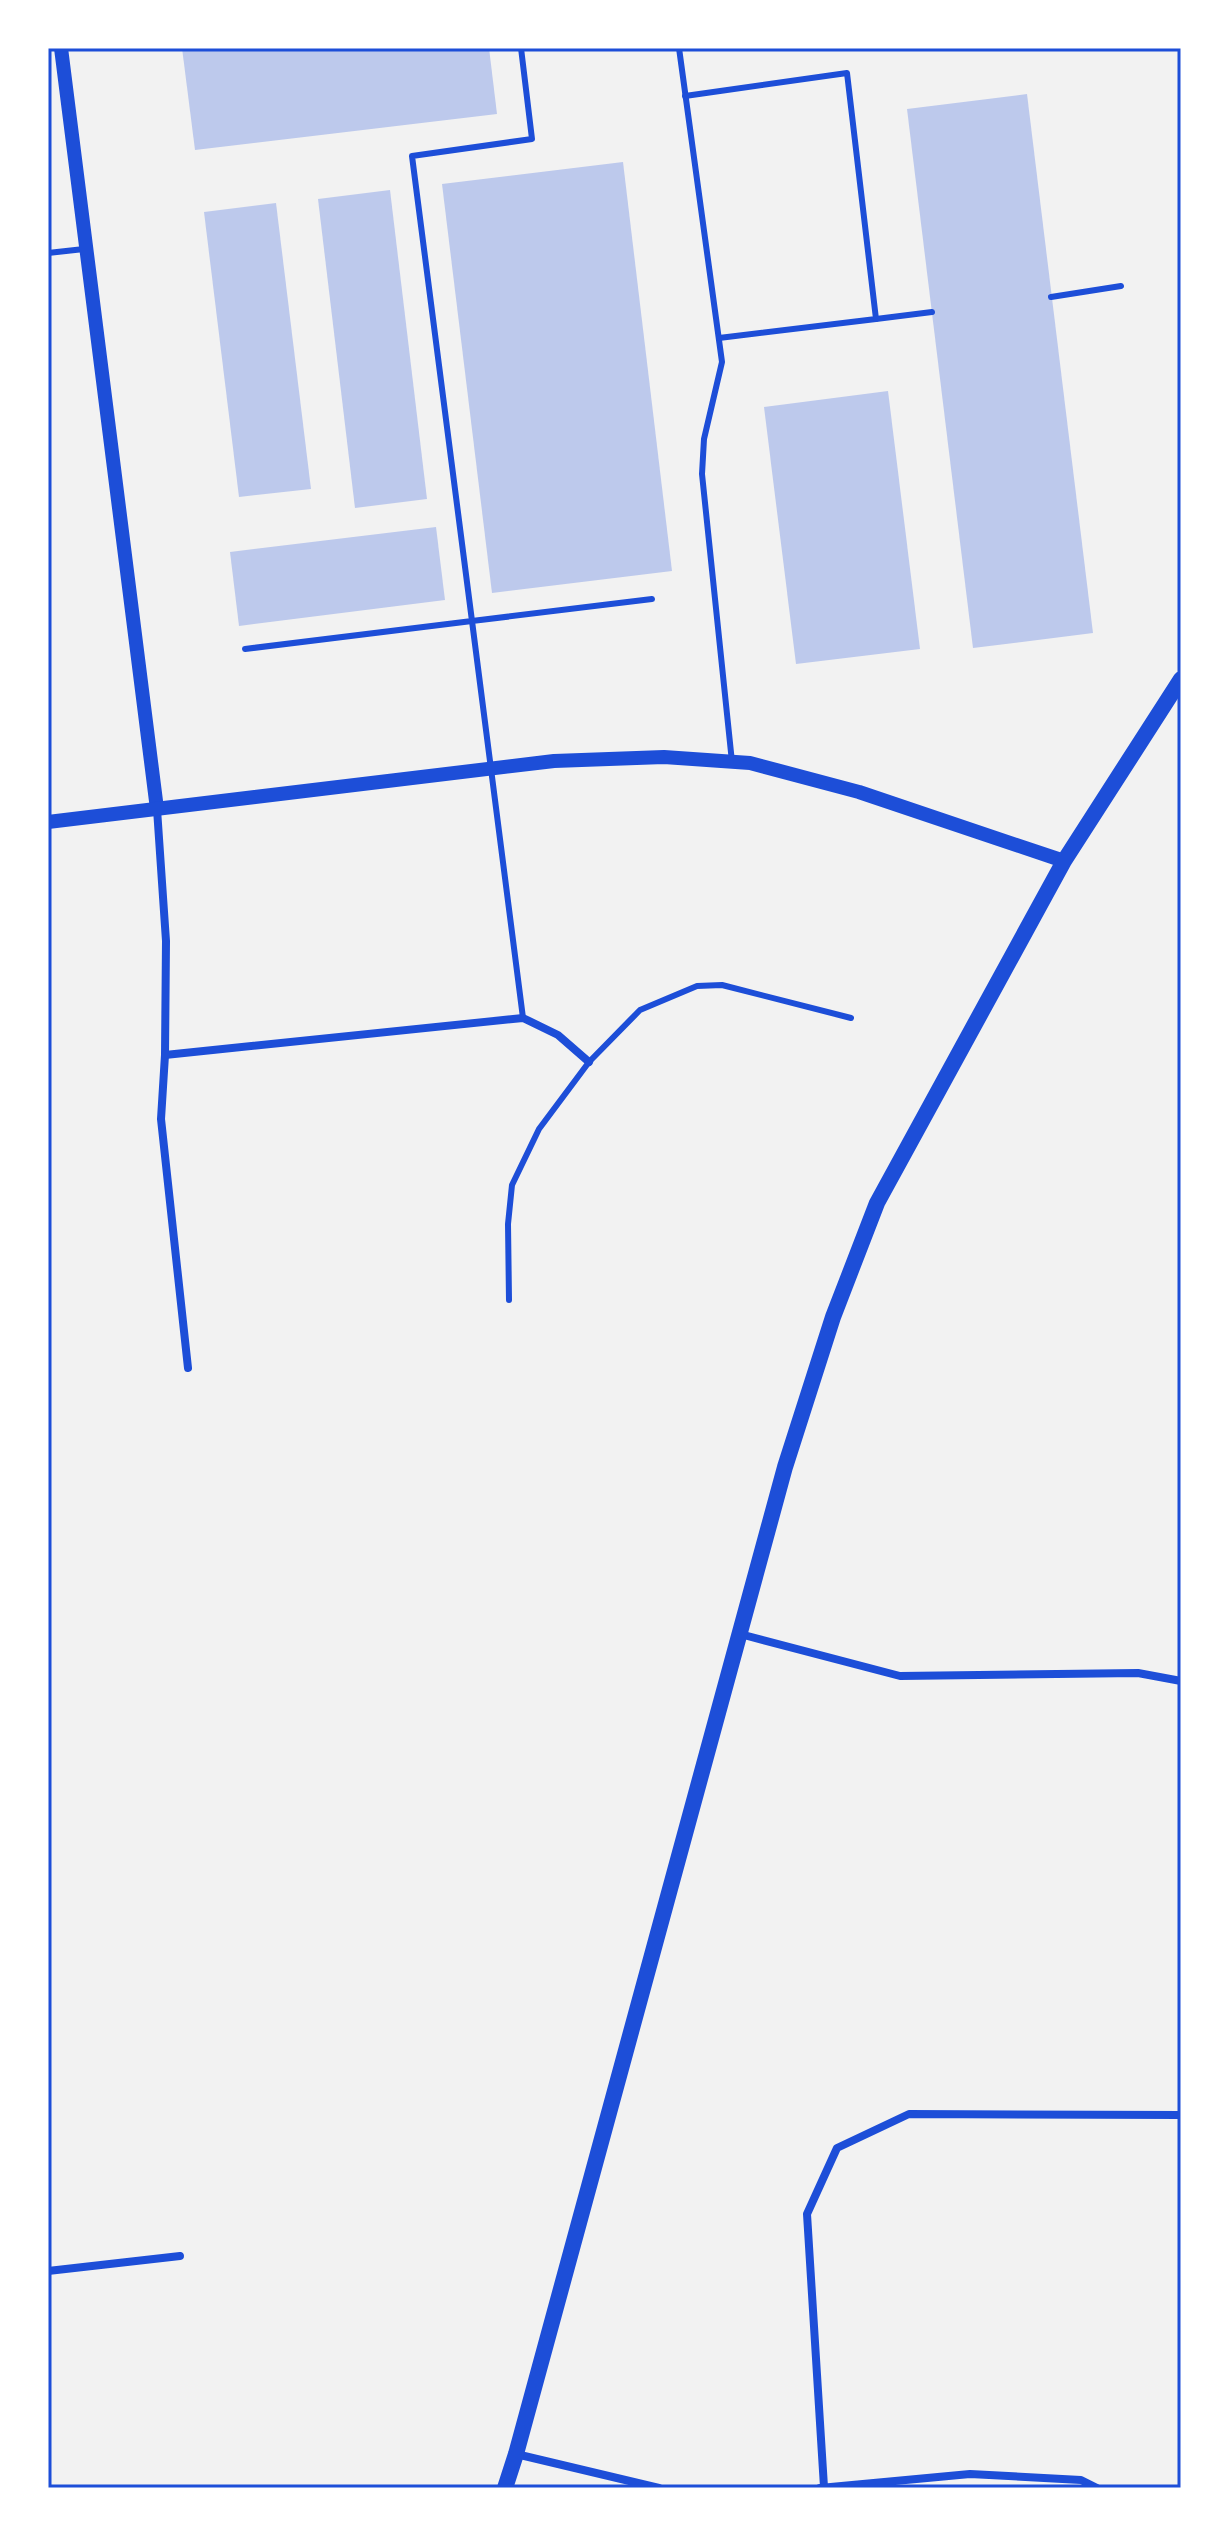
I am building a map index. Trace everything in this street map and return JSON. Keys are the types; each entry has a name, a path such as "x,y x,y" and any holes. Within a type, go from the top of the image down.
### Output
{"main road":[{"path":"505,2488 785,1467 833,1317 877,1203 1064,861 1181,679"}],"street":[{"path":"61,48 157,809 166,941 161,1119 188,1368"},
{"path":"48,822 554,761 664,757 750,763 859,792 1064,861"},
{"path":"165,1055 523,1018 558,1035 589,1062"},
{"path":"739,1634 900,1676 1138,1673 1181,1681"},
{"path":"1097,2488 1081,2480 970,2474 822,2488 807,2214 837,2148 909,2114 1181,2115"},
{"path":"48,2271 180,2256"},
{"path":"516,2454 659,2488"}],"lane":[{"path":"521,48 532,139 412,156 523,1018"},
{"path":"679,48 722,362 704,439 702,474 732,763"},
{"path":"685,96 847,73 876,319"},
{"path":"48,253 87,248"},
{"path":"1051,297 1121,286"},
{"path":"719,338 932,312"},
{"path":"245,649 652,599"},
{"path":"509,1300 508,1224 512,1185 539,1129 589,1062 640,1010 697,986 722,985 851,1018"}],"building":[{"path":"182,48 489,48 497,114 195,150"},
{"path":"1027,94 1093,633 973,648 907,109"},
{"path":"623,162 672,571 492,593 442,184"},
{"path":"390,190 427,499 355,508 318,199"},
{"path":"276,203 311,489 239,497 204,212"},
{"path":"888,391 920,649 796,664 764,407"},
{"path":"436,527 445,600 239,626 230,552"}]}
